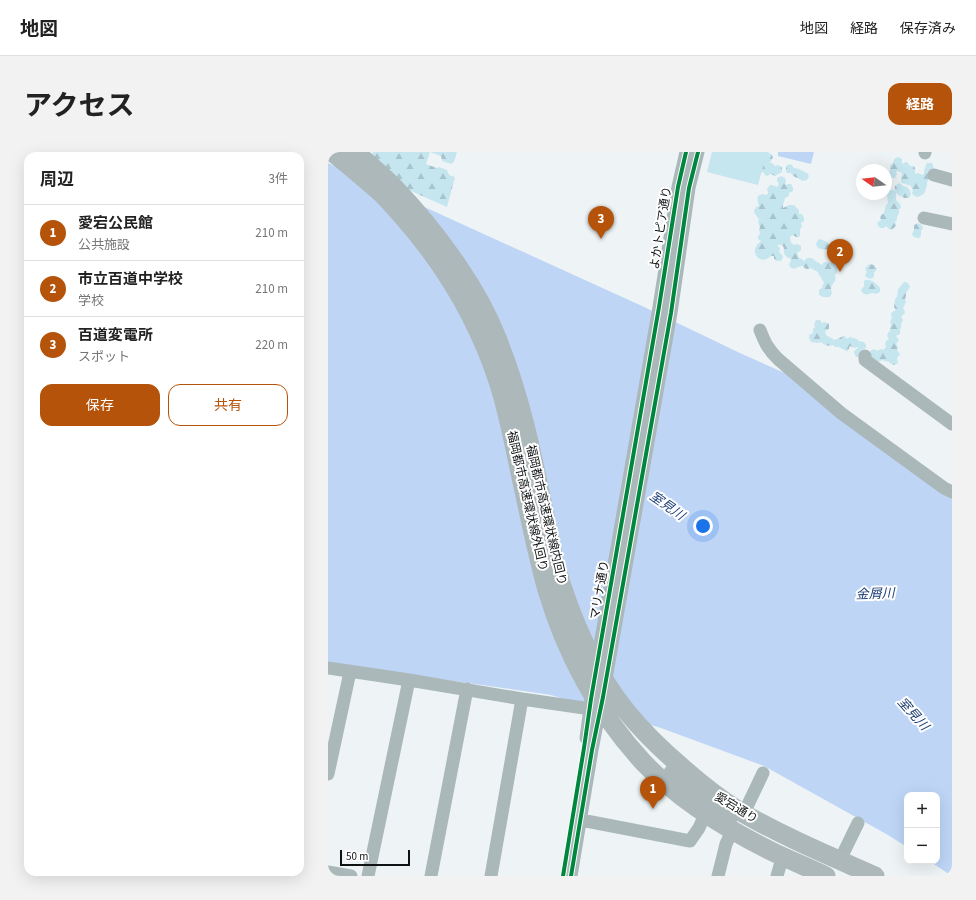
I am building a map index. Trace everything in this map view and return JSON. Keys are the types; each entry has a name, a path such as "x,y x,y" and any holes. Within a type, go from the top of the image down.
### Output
{"highway":[{"name":"福岡都市高速環状線外回り","path":"332,152 352,167 383,195 433,253 470,314 485,344 500,385 540,562 558,623 570,652 601,708 624,740 644,763 687,800 732,831 826,876"},
{"name":"福岡都市高速環状線内回り","path":"355,152 393,186 443,244 468,281 483,308 497,337 512,379 527,432 554,560 563,590 574,620 588,650 602,676 626,711 660,748 702,785 740,811 810,847 875,876"},
{"path":"554,560 566,610 581,649 595,679 633,734 657,759 696,793 738,821 854,876"}],"street":[{"name":"よかトピア通り","path":"665,310 678,187 686,152"},
{"name":"よかトピア通り","path":"665,310 689,188 698,152"},
{"path":"934,175 952,180"},
{"path":"924,218 952,224"},
{"name":"マリナ通り","path":"563,876 574,811 596,701 665,310"},
{"path":"760,330 763,340 769,350 835,408 952,492"},
{"path":"865,356 865,360 952,424"},
{"path":"328,668 522,699 596,701"},
{"path":"328,774 350,672"},
{"path":"368,876 410,680"},
{"path":"431,876 467,690"},
{"path":"491,876 522,699"},
{"name":"愛宕通り","path":"596,701 618,733 651,766 686,797 732,831 826,876"},
{"name":"愛宕通り","path":"596,701 617,710 662,754 713,795 743,815 875,876"},
{"name":"マリナ通り","path":"571,876 592,750 596,701"},
{"path":"743,815 763,773"},
{"path":"581,820 690,841 699,828 706,812"},
{"path":"840,860 858,823"},
{"path":"718,876 726,844 732,831"},
{"path":"777,876 783,856"},
{"path":"328,872 351,876"}],"green space":[{"path":"374,152 430,152 426,164 447,170 449,175 455,177 447,207 404,188 369,155"},
{"path":"430,152 457,152 454,162 451,164 442,161 441,156"},
{"path":"712,152 767,152 758,185 707,172"},
{"path":"768,152 773,157 770,163 775,166 778,165 782,167 782,172 775,176 771,174 767,176 763,172 759,174 766,153"},
{"path":"898,157 902,159 902,164 906,162 910,166 914,166 915,173 922,175 924,174 927,163 932,163 932,174 927,182 925,192 917,197 913,195 911,186 901,182 901,172 896,171 897,174 895,178 892,178 892,164 894,159"},
{"path":"790,164 794,168 807,173 809,176 807,180 802,181 793,176 791,173 787,173 786,167"},
{"path":"781,176 785,178 786,185 791,184 793,188 793,191 789,193 789,196 785,198 783,208 789,205 794,205 799,210 799,214 802,214 804,218 804,221 801,223 802,226 799,237 793,235 790,237 791,243 801,246 801,250 797,253 799,258 804,261 807,258 812,258 822,265 824,262 830,263 835,260 839,262 839,267 835,275 836,278 831,288 832,293 830,297 823,297 819,295 819,290 822,288 824,282 818,272 803,266 794,269 790,267 790,258 785,254 782,245 777,245 780,248 779,252 783,257 781,261 776,261 774,256 763,260 759,259 755,253 757,245 761,241 758,239 760,233 758,223 759,219 754,211 756,207 759,206 758,196 768,194 767,189 770,185 777,187 779,184 777,178"},
{"path":"899,183 907,187 909,190 911,194 909,198 904,198 896,193 895,186"},
{"path":"892,190 894,190 896,192 896,200 901,207 895,222 896,225 891,230 886,226 884,228 880,228 877,224 881,220 880,217 884,213 888,200 892,200"},
{"path":"918,223 922,225 923,228 921,231 921,236 917,238 912,234 914,225"},
{"path":"820,239 827,242 829,245 834,244 837,248 836,251 832,253 828,249 825,250 818,248 816,244"},
{"path":"870,264 874,265 877,269 874,273 874,277 870,279 865,275 867,272 865,269"},
{"path":"865,280 870,280 875,283 880,288 880,292 876,294 863,293 861,290 864,286"},
{"path":"905,282 908,283 910,287 906,293 906,302 903,308 905,312 901,317 903,320 900,334 896,336 899,340 896,344 898,347 897,350 900,354 897,358 898,363 894,365 882,360 878,362 869,354 870,351 874,349 877,351 881,349 883,350 886,347 886,341 889,339 887,336 890,331 890,322 892,318 891,313 896,310 894,307 895,299 897,297 898,289"},
{"path":"816,320 829,324 829,329 825,331 826,335 834,340 843,336 847,339 850,337 864,342 866,348 862,350 863,353 860,357 856,357 854,353 854,351 858,348 857,347 855,348 850,346 848,351 846,351 833,345 828,346 821,342 811,342 809,335 813,333"}],"water":[{"path":"778,152 814,152 811,164 778,156"},
{"path":"328,163 642,306 787,374 952,497 952,876 934,864 940,864 940,792 904,792 904,845 764,766 661,728 551,695 328,663"}],"cycle path":[{"path":"563,876 591,699 659,307 678,187 686,152"},
{"path":"571,876 592,750 603,697 671,313 689,188 698,152"}],"place":[{"name":"百道変電所","path":"601,239"},
{"name":"市立百道中学校","path":"840,272"},
{"name":"愛宕公民館","path":"653,809"}],"water label":[{"name":"室見川","path":"667,506"},
{"name":"金屑川","path":"875,594"},
{"name":"室見川","path":"913,714"}]}
